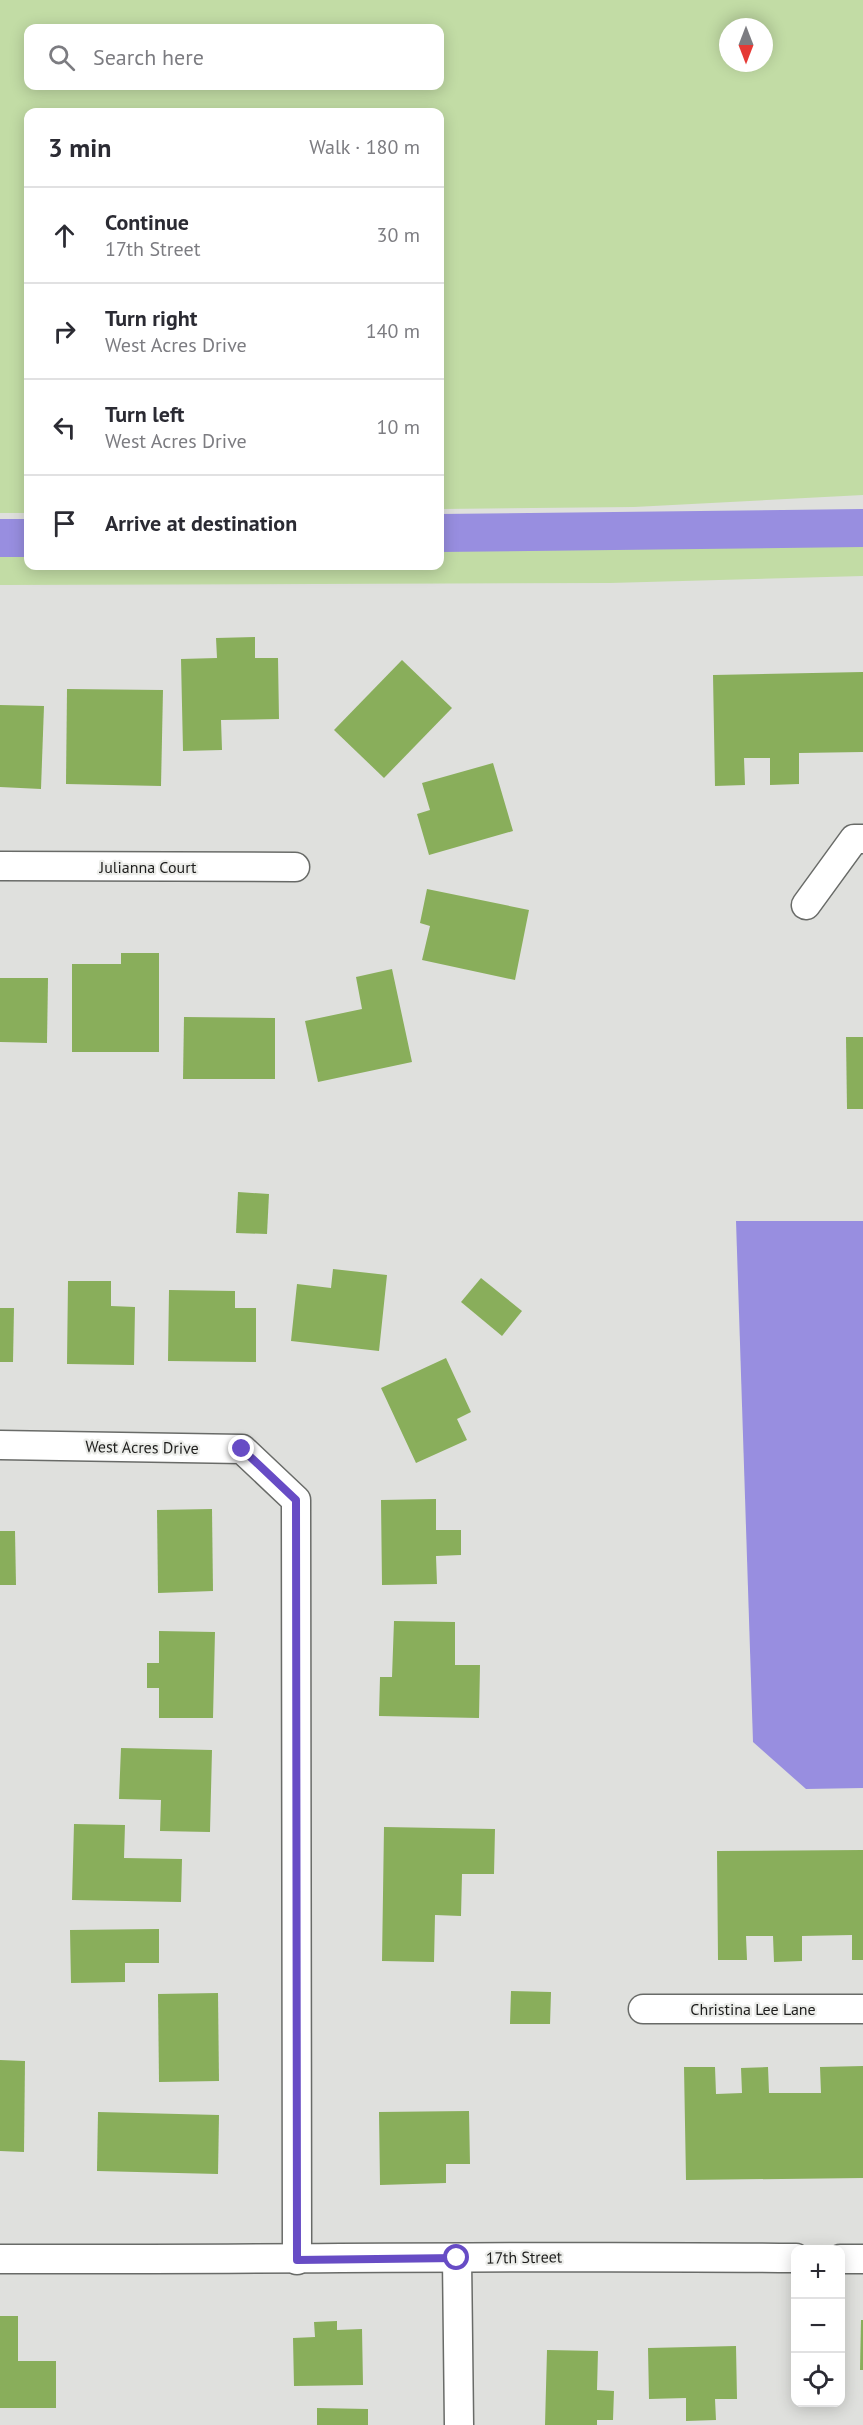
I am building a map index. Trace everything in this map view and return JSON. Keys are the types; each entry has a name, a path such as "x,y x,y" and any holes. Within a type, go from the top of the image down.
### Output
{"street":[{"path":"806,904 854,839 863,839"},
{"name":"Julianna Court","path":"0,866 295,867"},
{"name":"West Acres Drive","path":"0,1445 242,1449 296,1500 297,2260"},
{"name":"Christina Lee Lane","path":"643,2009 863,2009"},
{"name":"17th Street","path":"0,2259 297,2260 621,2256 791,2258"},
{"path":"457,2258 459,2425"},
{"path":"845,2259 863,2259"}],"green space":[{"path":"0,0 863,0 863,495 634,507 444,509 444,108 24,108 24,513 0,513"},
{"path":"863,513 863,576 610,583 0,585 0,531 24,531 24,570 444,570 444,527 634,525"}],"shaded area":[{"path":"736,1221 863,1221 863,1788 806,1789 753,1742"}],"building":[{"path":"255,637 255,658 278,658 279,719 221,720 222,750 183,751 181,659 217,658 216,638"},
{"path":"402,660 452,708 384,778 334,730"},
{"path":"863,672 863,752 799,753 799,784 770,785 770,758 744,758 745,785 715,786 713,675"},
{"path":"67,689 163,690 161,786 66,784"},
{"path":"0,705 44,706 41,789 0,787"},
{"path":"493,763 513,831 429,855 417,814 430,810 422,783"},
{"path":"427,889 529,910 515,980 422,960 430,926 420,923"},
{"path":"121,953 159,953 159,1052 72,1052 72,964 121,964"},
{"path":"392,969 412,1062 318,1082 305,1021 362,1009 356,977"},
{"path":"0,978 48,978 47,1043 0,1042"},
{"path":"184,1017 275,1018 275,1079 183,1079"},
{"path":"846,1037 863,1037 863,1109 847,1109"},
{"path":"238,1192 269,1194 267,1234 236,1233"},
{"path":"333,1269 387,1275 379,1351 291,1341 297,1284 331,1288"},
{"path":"481,1278 522,1311 502,1336 461,1302"},
{"path":"68,1281 111,1281 111,1306 135,1307 134,1365 67,1364"},
{"path":"169,1290 235,1291 235,1308 256,1308 256,1362 168,1361"},
{"path":"0,1308 14,1308 13,1362 0,1362"},
{"path":"446,1358 471,1412 457,1419 467,1440 416,1463 381,1388"},
{"path":"436,1499 436,1530 461,1530 461,1555 436,1556 437,1584 382,1585 381,1500"},
{"path":"212,1509 213,1591 158,1593 157,1510"},
{"path":"0,1531 15,1531 16,1585 0,1585"},
{"path":"394,1621 455,1622 455,1665 480,1665 479,1718 379,1716 380,1677 392,1677"},
{"path":"159,1631 215,1632 213,1718 159,1718 159,1688 147,1688 147,1663 159,1663"},
{"path":"121,1748 212,1750 210,1832 160,1831 161,1800 119,1799"},
{"path":"74,1824 125,1825 124,1858 182,1859 181,1902 72,1900"},
{"path":"384,1827 495,1829 494,1874 462,1874 461,1916 435,1915 434,1962 382,1961"},
{"path":"863,1850 863,1960 852,1960 852,1935 802,1936 802,1961 774,1962 773,1936 746,1936 747,1960 718,1960 717,1851"},
{"path":"159,1929 159,1963 125,1963 125,1982 71,1983 70,1930"},
{"path":"511,1991 551,1992 550,2024 510,2024"},
{"path":"218,1993 219,2081 159,2082 158,1994"},
{"path":"0,2060 25,2061 24,2152 0,2151"},
{"path":"863,2066 863,2178 686,2180 684,2067 715,2067 716,2094 742,2093 741,2068 768,2067 769,2093 821,2093 820,2067"},
{"path":"469,2111 470,2164 446,2164 446,2183 380,2185 379,2112"},
{"path":"98,2112 219,2115 218,2174 97,2171"},
{"path":"0,2316 18,2316 18,2361 56,2361 56,2408 0,2408"},
{"path":"861,2320 863,2320 863,2370 860,2370"},
{"path":"337,2321 337,2330 362,2329 363,2385 294,2386 293,2338 315,2337 314,2322"},
{"path":"736,2346 737,2399 715,2399 716,2420 686,2421 686,2398 649,2399 648,2348"},
{"path":"547,2350 598,2351 597,2390 614,2391 613,2420 597,2420 597,2425 545,2425"},
{"path":"317,2408 368,2409 368,2425 317,2425"}],"waterway":[{"path":"444,533 863,528"},
{"path":"0,538 24,538"}],"route":[{"path":"242,1449 296,1500 297,2260 457,2258"}]}
